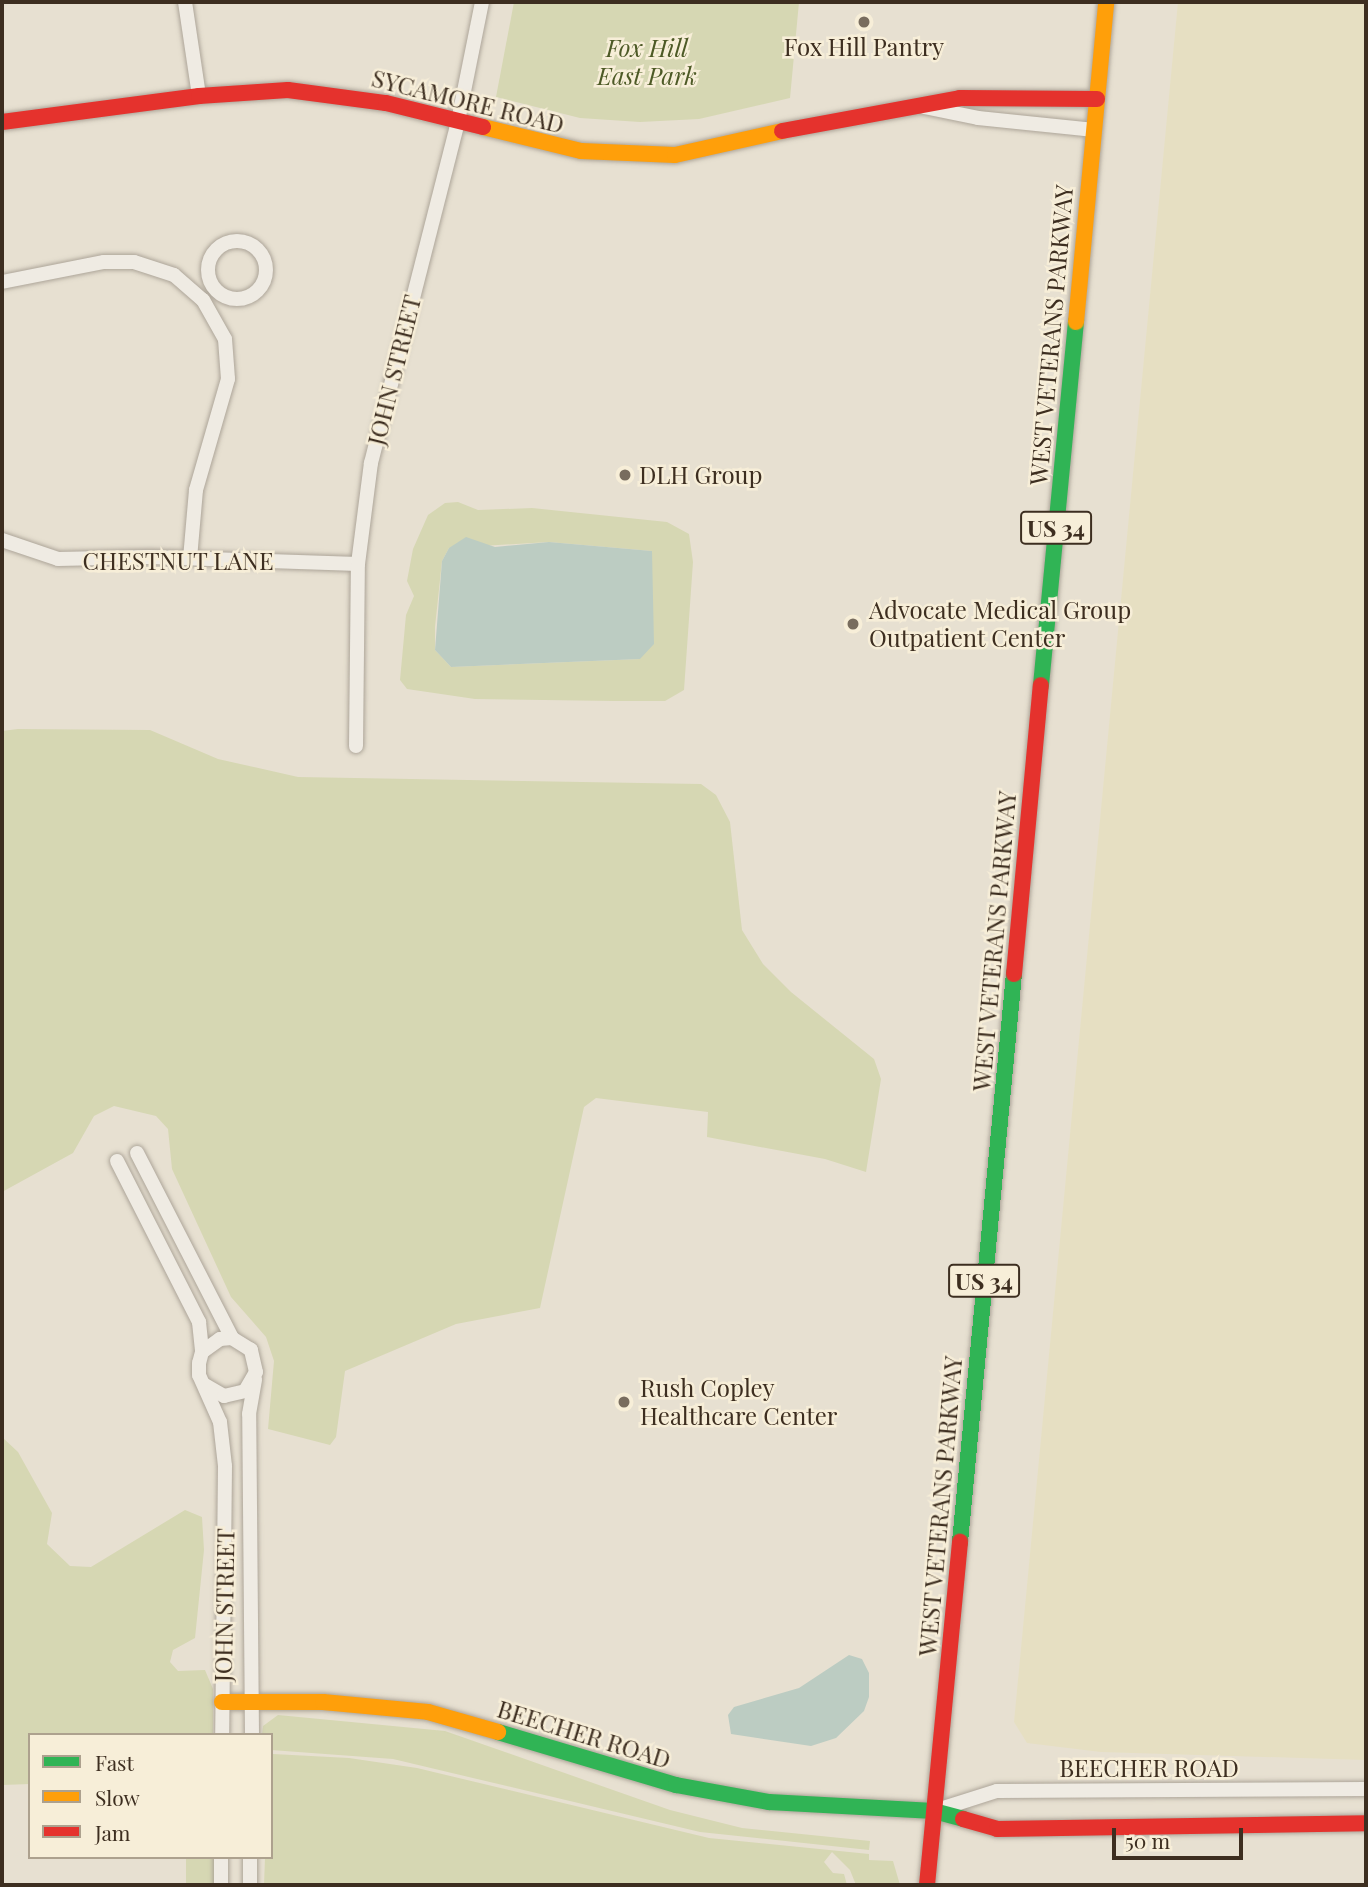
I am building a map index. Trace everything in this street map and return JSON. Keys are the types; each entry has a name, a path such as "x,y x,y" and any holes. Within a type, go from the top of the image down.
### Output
{"street":[{"path":"185,2 199,96"},
{"name":"JOHN STREET","path":"355,746 358,564 387,392 458,121 482,2"},
{"name":"WEST VETERANS PARKWAY","path":"927,1885 1106,2"},
{"name":"SYCAMORE ROAD","path":"2,122 250,90 321,92 458,121 581,152 675,155 865,112 960,98 1097,99"},
{"name":"SYCAMORE ROAD","path":"919,106 978,118 1094,130"},
{"path":"231,241 257,248 266,267 257,290 233,299 215,290 208,276 214,251 231,241"},
{"path":"2,282 104,262 134,262 174,275 203,300 225,339 228,379 196,490 190,558"},
{"path":"203,300 215,290"},
{"name":"CHESTNUT LANE","path":"2,540 58,559 190,558 358,564"},
{"path":"117,1161 199,1322 202,1352 198,1363 205,1385 216,1394 238,1394 250,1386 256,1372 251,1350 232,1338 136,1153"},
{"path":"202,1352 220,1339 232,1338"},
{"name":"JOHN STREET","path":"252,1733 249,1414 256,1372"},
{"name":"JOHN STREET","path":"205,1385 220,1422 225,1476 222,1733"},
{"path":"225,1476 249,1476"},
{"name":"BEECHER ROAD","path":"222,1702 323,1702 428,1712 676,1785 769,1802 934,1811 997,1829 1366,1823"},
{"name":"BEECHER ROAD","path":"934,1811 998,1791 1366,1789"},
{"path":"221,1859 221,1885"},
{"path":"250,1859 250,1885"}],"shaded area":[{"path":"1178,2 1366,2 1366,1760 1101,1752 1027,1743 1014,1722"},
{"path":"466,537 495,547 549,542 652,551 654,644 640,659 451,667 435,650 442,561 449,548"},
{"path":"849,1655 862,1659 869,1673 869,1697 864,1711 836,1738 811,1746 731,1734 728,1715 734,1707 799,1688"}],"green space":[{"name":"Fox Hill East Park","path":"514,2 799,2 790,98 699,119 640,122 580,118 496,97"},
{"path":"458,502 478,510 532,508 667,522 689,534 693,562 684,690 665,701 614,701 475,699 407,689 400,680 406,615 414,596 407,581 413,549 428,515 445,503","holes":["549,542 652,551 640,659 451,667 435,650 442,561 449,548"]},
{"path":"150,730 218,759 298,777 701,784 716,795 730,822 742,930 763,964 791,992 874,1059 881,1079 866,1172 825,1159 707,1137 708,1112 596,1098 584,1107 540,1308 456,1324 345,1371 336,1437 330,1445 268,1429 274,1361 266,1337 231,1297 172,1169 168,1129 156,1116 114,1106 94,1116 73,1153 2,1192 2,731"},
{"path":"2,1437 18,1452 52,1513 47,1544 70,1566 91,1567 185,1510 202,1517 204,1550 195,1638 173,1650 170,1662 178,1671 205,1670 213,1689 213,1733 28,1733 28,1784 2,1785"},
{"path":"278,1715 445,1731 670,1810 742,1828 870,1841 869,1850 700,1832 393,1759 273,1750 273,1733 262,1733 263,1726"},
{"path":"273,1754 349,1758 417,1768 709,1838 869,1854 869,1860 893,1861 900,1885 856,1885 850,1870 832,1852 824,1862 833,1873 844,1874 847,1885 264,1885 265,1859 273,1859"},
{"path":"186,1859 215,1859 215,1885 186,1885"}],"traffic: fast":[{"path":"1041,685 1076,322"},
{"path":"960,1542 1014,974"},
{"path":"498,1732 676,1785 769,1802 934,1811 963,1819"}],"traffic: slow":[{"path":"1076,322 1106,2"},
{"path":"483,127 581,151 675,155 782,131"},
{"path":"222,1702 323,1702 428,1712 498,1732"}],"traffic: jam":[{"path":"2,122 199,96 288,90 386,103 483,127"},
{"path":"782,131 960,98 1097,99"},
{"path":"1014,974 1041,685"},
{"path":"927,1885 960,1542"},
{"path":"963,1819 997,1829 1366,1823"}],"place":[{"name":"Fox Hill Pantry","path":"864,22"},
{"name":"DLH Group","path":"625,475"},
{"name":"Advocate Medical Group Outpatient Center","path":"853,624"},
{"name":"Rush Copley Healthcare Center","path":"624,1402"}]}
